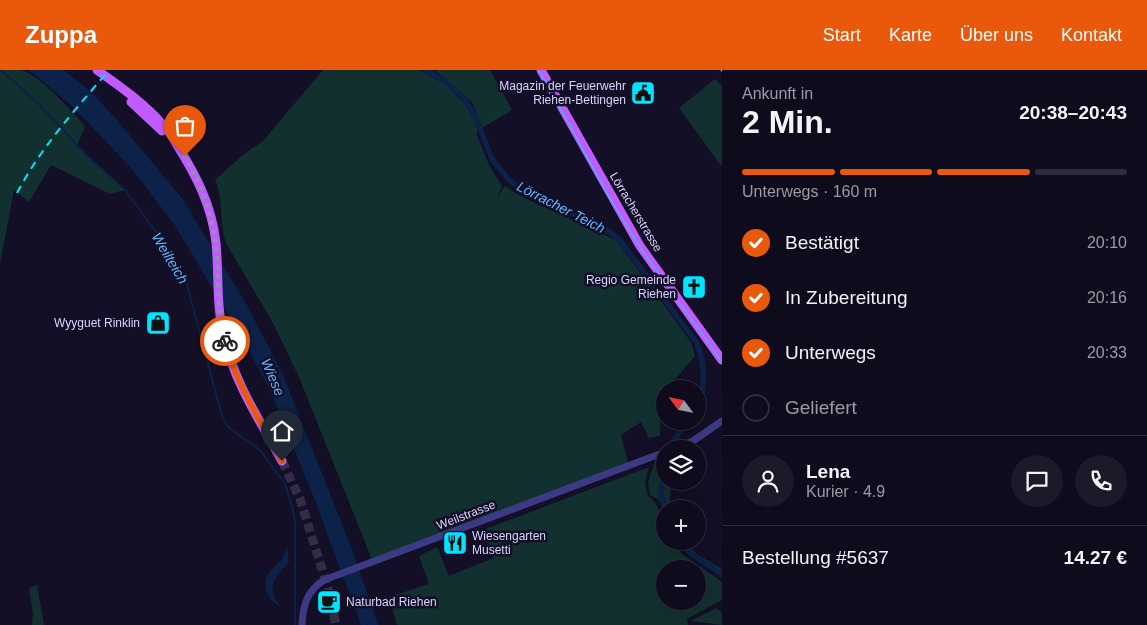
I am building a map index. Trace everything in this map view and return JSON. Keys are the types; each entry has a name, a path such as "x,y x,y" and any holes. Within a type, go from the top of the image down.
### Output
{"main road":[{"path":"97,70 143,108 177,145 202,188 211,215 216,240 219,305 223,335 229,358 282,461"},
{"name":"Lörracherstrasse","path":"541,70 640,246 722,360"}],"street":[{"path":"692,440 722,421"},
{"name":"Weilstrasse","path":"302,625 304,606 310,593 321,582 656,456"}],"green space":[{"path":"0,70 20,70 36,78 54,93 85,126 77,146 126,190 110,194 51,165 29,202 14,190 0,264"},
{"path":"323,70 419,70 445,84 469,108 479,130 476,133 489,165 502,186 497,198 505,186 522,197 616,240 691,342 695,356 675,380 656,380 656,430 660,430 660,436 649,438 641,422 621,435 629,466 373,562 299,377 273,323 226,243 220,195 215,180 244,154 263,141"},
{"path":"437,70 490,70 512,110 482,128 472,102"},
{"path":"715,79 722,86 722,167 679,108"},
{"path":"656,458 656,490 671,490 670,500 659,500 650,495 648,482"},
{"path":"649,467 645,482 648,496 656,504 656,550 680,550 691,560 656,560 656,610 704,610 687,619 688,625 397,625 389,597 429,584 419,556 437,547 449,576 493,558 483,530"},
{"path":"685,550 693,550 722,569 722,577 706,566 706,560 698,560"},
{"path":"706,571 722,582 722,600 706,609"},
{"path":"37,585 44,625 32,625 33,614 29,588"},
{"path":"716,608 722,613 722,625 691,621"}],"water":[{"name":"Wiese","path":"28,70 64,70 91,92 182,198 248,307 283,375 352,549 378,625 361,625 314,498 270,390 241,336 176,227 133,170 74,108"},
{"path":"287,547 289,562 273,584 274,595 280,607 267,594 265,585 269,572 282,558"}],"waterway":[{"name":"Weilteich","path":"1,70 40,105 88,157 126,191 171,253 187,285 222,416 228,427 260,450 285,484 295,522 295,625"},
{"name":"Lörracher Teich","path":"425,70 442,79 463,97 476,118 492,159 509,180 531,195 604,228 619,239 697,343 702,359 703,380"},
{"name":"Lörracher Teich","path":"674,440 681,430"},
{"name":"Lörracher Teich","path":"662,490 663,500"},
{"name":"Lörracher Teich","path":"688,550 692,555 722,574"}],"tunnel":[{"path":"282,461 300,499 328,588 336,625"}],"tram line":[{"path":"539,70 611,200 639,246 722,362"}],"railway":[{"path":"17,193 48,144 109,70"}],"way so far":[{"path":"185,156 202,188 211,215 216,240 220,319 225,341"}],"place":[{"name":"Magazin der Feuerwehr Riehen-Bettingen","path":"643,93"},
{"name":"Regio Gemeinde Riehen","path":"694,287"},
{"name":"Wyyguet Rinklin","path":"158,323"},
{"name":"Wiesengarten Musetti","path":"455,543"},
{"name":"Naturbad Riehen","path":"329,602"}],"route":[{"path":"225,341 229,358 246,395 282,461"}]}
